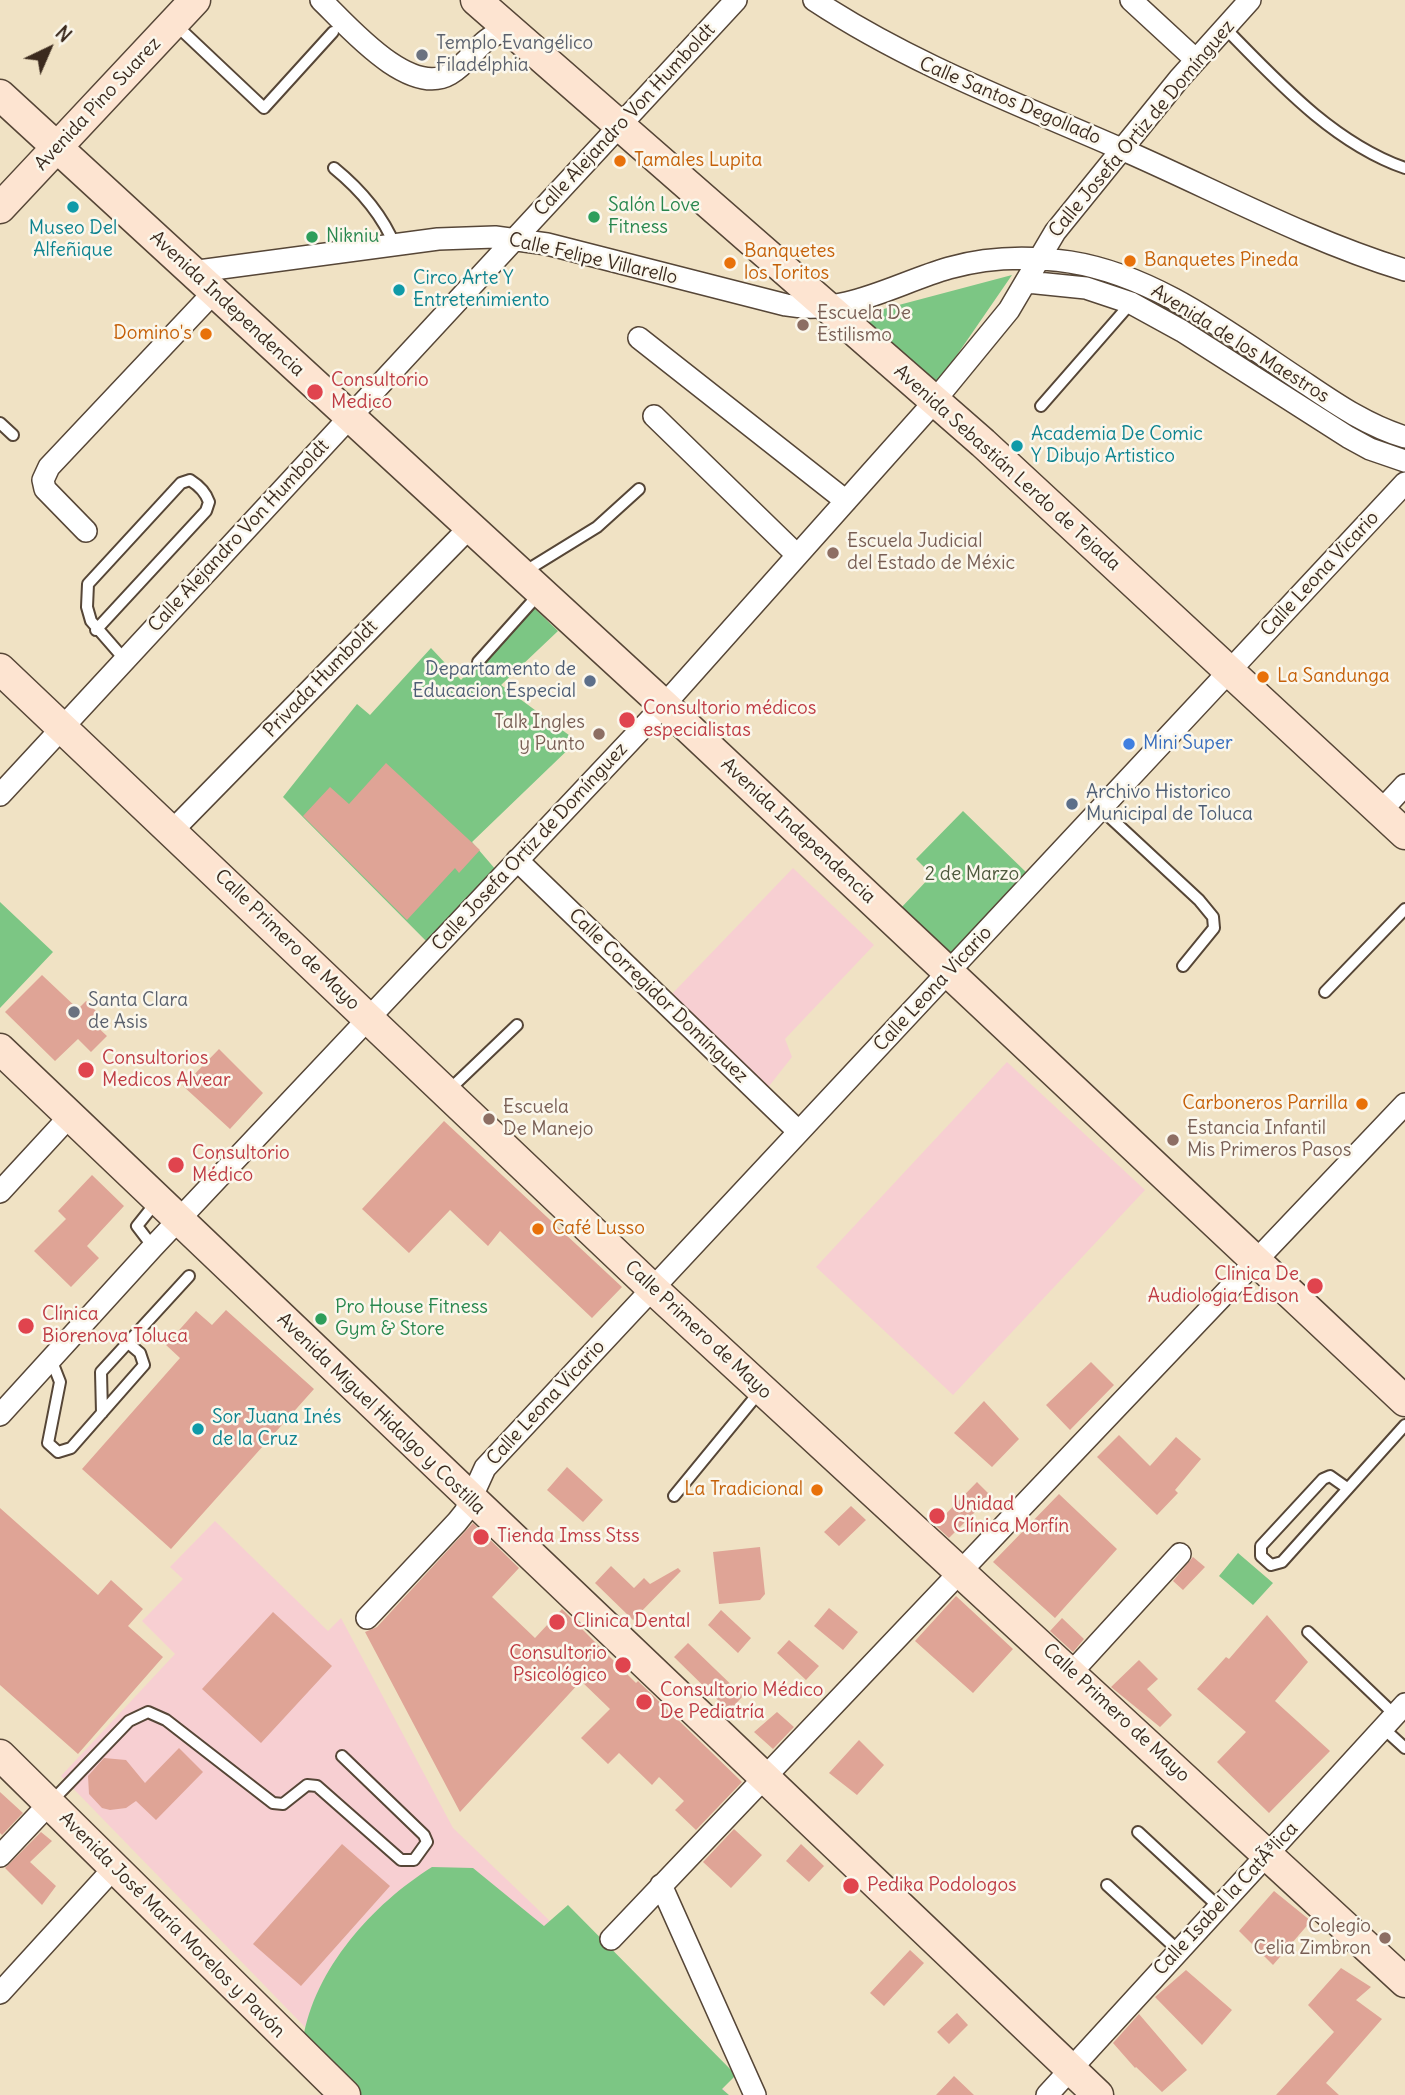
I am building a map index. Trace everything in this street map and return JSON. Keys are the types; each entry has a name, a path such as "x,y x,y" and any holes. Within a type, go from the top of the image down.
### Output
{"main road":[{"name":"Avenida Pino Suarez","path":"0,208 195,0"},
{"name":"Avenida Sebastián Lerdo de Tejada","path":"476,0 935,401 1405,834"},
{"name":"Avenida Independencia","path":"0,95 664,705 1405,1401"},
{"name":"Calle Primero de Mayo","path":"0,668 653,1289 1072,1672 1405,1982"},
{"name":"Avenida Miguel Hidalgo y Costilla","path":"0,1049 167,1211 1098,2095"},
{"name":"Avenida José María Morelos y Pavón","path":"1,1759 345,2095"}],"street":[{"path":"321,0 395,69 425,78 449,75 490,34 509,29"},
{"name":"Calle Alejandro Von Humboldt","path":"0,795 736,0"},
{"name":"Calle Santos Degollado","path":"814,0 915,60 1121,148 1303,231 1405,270"},
{"path":"1131,0 1195,59"},
{"name":"Calle Josefa Ortiz de Domínguez","path":"0,1415 153,1247 167,1211 369,1018 664,705 935,401 1009,310 1055,232 1195,59 1250,0"},
{"name":"Calle Felipe Villarello","path":"191,272 438,239 516,239 786,305 826,308"},
{"name":"Avenida de los Maestros","path":"826,308 971,262 1039,259 1095,267 1162,293 1359,419 1405,437"},
{"name":"Avenida de los Maestros","path":"1027,282 1086,288 1131,303 1182,331 1348,437 1370,449 1405,461"},
{"path":"86,531 45,489 43,480 49,467 214,292"},
{"path":"639,338 846,500"},
{"path":"654,416 797,555"},
{"name":"Calle Leona Vicario","path":"367,1618 457,1522 471,1500 478,1477 485,1468 1405,483"},
{"name":"Privada Humboldt","path":"172,831 470,527"},
{"path":"1380,812 1405,785"},
{"name":"Calle Corregidor Domínguez","path":"517,860 799,1132"},
{"path":"611,1939 1405,1104"},
{"path":"0,1192 69,1117"},
{"path":"1072,1672 1180,1554"},
{"name":"Calle Isabel la CatÃ³lica","path":"1047,2095 1394,1715"},
{"path":"0,1856 49,1804"},
{"path":"0,1993 114,1868"},
{"path":"662,1885 755,2095"}],"lane":[{"path":"174,23 264,108 333,32"},
{"path":"1224,27 1314,112 1373,154 1405,168"},
{"path":"334,168 370,203 395,246"},
{"path":"1041,406 1131,303"},
{"path":"0,423 13,435"},
{"path":"96,630 206,511 209,502 190,480 181,483 88,584 87,607 96,630 125,660"},
{"path":"478,662 531,583 639,489"},
{"path":"1101,809 1199,900 1213,917 1214,928 1183,966"},
{"path":"1325,992 1405,909"},
{"path":"447,1093 517,1025"},
{"path":"102,1413 101,1372 189,1276"},
{"path":"51,1359 60,1382 48,1435 50,1447 58,1452 67,1451 144,1365 144,1359 127,1342"},
{"path":"674,1496 761,1390"},
{"path":"1347,1489 1330,1476 1323,1479 1262,1546 1261,1556 1271,1565 1278,1565 1347,1489 1405,1425"},
{"path":"1308,1632 1394,1715 1405,1748"},
{"path":"49,1804 129,1721 148,1712 166,1720 273,1802 282,1804 307,1785 317,1786 401,1860 414,1860 426,1842 424,1835 342,1756"},
{"path":"1138,1832 1219,1908"},
{"path":"1107,1885 1179,1951"}],"shaded area":[{"path":"793,868 874,945 785,1039 792,1057 766,1090 669,997"},
{"path":"1007,1062 1145,1190 953,1395 816,1267"},
{"path":"215,1521 328,1631 341,1618 453,1828 723,2087 728,2095 371,2095 61,1776 175,1654 142,1621 183,1579 170,1567"}],"green space":[{"path":"1012,275 937,384 861,315"},
{"path":"530,604 558,631 501,685 577,741 472,842 502,877 434,949 283,797 357,704 370,715 431,648 461,680"},
{"name":"2 de Marzo","path":"963,811 1028,874 948,956 900,909 932,875 916,859"},
{"path":"0,902 53,952 0,1008"},
{"path":"1238,1553 1273,1583 1253,1605 1219,1576"},
{"path":"432,1867 473,1868 544,1926 568,1905 736,2075 722,2089 729,2095 360,2095 303,2040 309,2014 333,1964 349,1941 388,1900"}],"building":[{"path":"386,763 480,850 459,873 455,868 407,920 303,816 330,787 349,804"},
{"path":"42,975 78,1009 86,1001 100,1015 93,1023 107,1036 91,1052 78,1039 55,1061 5,1012"},
{"path":"219,1049 263,1093 230,1129 183,1086"},
{"path":"444,1121 622,1287 592,1318 500,1231 488,1246 450,1210 409,1253 362,1209"},
{"path":"92,1175 124,1206 87,1246 99,1258 71,1287 34,1251 66,1219 58,1211"},
{"name":"Sor Juana Inés de la Cruz","path":"226,1310 314,1389 171,1549 82,1469 180,1358 166,1345 196,1311 212,1325"},
{"path":"1091,1362 1114,1385 1070,1430 1046,1405"},
{"path":"984,1401 1019,1439 992,1467 954,1433"},
{"path":"1119,1435 1150,1466 1176,1437 1201,1459 1175,1490 1178,1493 1157,1515 1097,1457"},
{"path":"567,1467 603,1500 583,1522 547,1490"},
{"path":"977,1482 991,1496 949,1538 935,1525"},
{"path":"1059,1494 1117,1549 1055,1618 993,1562"},
{"path":"851,1506 866,1520 839,1546 824,1532"},
{"path":"0,1508 98,1595 111,1580 143,1609 128,1626 163,1657 78,1754 0,1685"},
{"path":"473,1523 519,1568 492,1597 535,1638 562,1609 742,1782 696,1830 675,1810 684,1801 659,1777 652,1785 619,1753 608,1764 581,1738 610,1709 581,1681 460,1812 365,1632 377,1627"},
{"path":"760,1547 765,1594 760,1600 719,1604 713,1552"},
{"path":"1193,1557 1205,1567 1183,1590 1173,1581"},
{"path":"611,1566 634,1588 644,1578 650,1584 678,1568 681,1571 633,1620 595,1583"},
{"path":"956,1596 1013,1649 973,1693 915,1641"},
{"path":"829,1608 858,1632 843,1650 814,1626"},
{"path":"721,1610 751,1638 738,1653 708,1625"},
{"path":"273,1612 332,1666 261,1743 202,1689"},
{"path":"1267,1615 1308,1662 1275,1701 1330,1751 1269,1813 1217,1762 1246,1732 1197,1689 1226,1657 1229,1659"},
{"path":"1062,1618 1084,1639 1073,1652 1050,1631"},
{"path":"789,1640 819,1666 806,1680 777,1653"},
{"path":"688,1643 743,1696 729,1711 674,1657"},
{"path":"1139,1660 1158,1679 1147,1689 1172,1715 1160,1727 1111,1687"},
{"path":"777,1712 794,1727 773,1749 754,1732"},
{"path":"859,1740 884,1765 857,1795 829,1773"},
{"path":"179,1748 203,1772 156,1820 136,1801 126,1808 110,1810 102,1808 89,1794 88,1776 104,1758 126,1760 145,1783"},
{"path":"0,1792 23,1813 2,1835 0,1833"},
{"path":"734,1829 762,1855 731,1888 703,1862"},
{"path":"41,1832 52,1841 30,1862 56,1886 42,1905 5,1868"},
{"path":"342,1844 390,1886 301,1986 253,1944"},
{"path":"801,1844 824,1866 809,1882 786,1861"},
{"path":"1274,1891 1311,1921 1273,1965 1239,1931"},
{"path":"910,1950 924,1963 884,2006 870,1993"},
{"path":"1341,1968 1371,1987 1356,2000 1382,2019 1326,2083 1339,2095 1276,2095 1334,2032 1308,2005"},
{"path":"1186,1970 1232,2010 1202,2045 1155,1997"},
{"path":"957,2013 968,2025 949,2044 937,2032"},
{"path":"1139,2014 1187,2070 1162,2092 1135,2068 1113,2043"},
{"path":"954,2076 974,2095 936,2095"}],"place":[{"name":"Templo Evangélico Filadelphia","path":"422,55"},
{"name":"Tamales Lupita","path":"620,161"},
{"name":"Museo Del Alfeñique","path":"73,207"},
{"name":"Salón Love Fitness","path":"594,217"},
{"name":"Nikniu","path":"312,237"},
{"name":"Banquetes Pineda","path":"1130,261"},
{"name":"Banquetes los Toritos","path":"730,263"},
{"name":"Circo Arte Y Entretenimiento","path":"399,290"},
{"name":"Escuela De Estilismo","path":"803,325"},
{"name":"Domino's","path":"206,334"},
{"name":"Consultorio Medico","path":"315,392"},
{"name":"Academia De Comic Y Dibujo Artistico","path":"1017,446"},
{"name":"Escuela Judicial del Estado de Méxic","path":"833,553"},
{"name":"La Sandunga","path":"1263,677"},
{"name":"Departamento de Educacion Especial","path":"590,681"},
{"name":"Consultorio médicos especialistas","path":"627,720"},
{"name":"Talk Ingles y Punto","path":"599,734"},
{"name":"Mini Super","path":"1129,744"},
{"name":"Archivo Historico Municipal de Toluca","path":"1072,804"},
{"name":"Santa Clara de Asis","path":"74,1012"},
{"name":"Consultorios Medicos Alvear","path":"86,1070"},
{"name":"Carboneros Parrilla","path":"1362,1104"},
{"name":"Escuela De Manejo","path":"489,1119"},
{"name":"Estancia Infantil Mis Primeros Pasos","path":"1173,1140"},
{"name":"Consultorio Médico","path":"176,1165"},
{"name":"Café Lusso","path":"538,1229"},
{"name":"Clinica De Audiologia Edison","path":"1315,1286"},
{"name":"Pro House Fitness Gym & Store","path":"321,1319"},
{"name":"Clínica Biorenova Toluca","path":"26,1326"},
{"name":"Sor Juana Inés de la Cruz","path":"198,1429"},
{"name":"La Tradicional","path":"817,1490"},
{"name":"Unidad Clínica Morfín","path":"937,1516"},
{"name":"Tienda Imss Stss","path":"481,1537"},
{"name":"Clinica Dental","path":"557,1622"},
{"name":"Consultorio Psicológico","path":"623,1665"},
{"name":"Consultorio Médico De Pediatría","path":"644,1702"},
{"name":"Pedika Podologos","path":"851,1886"},
{"name":"Colegio Celia Zimbron","path":"1385,1938"}]}
